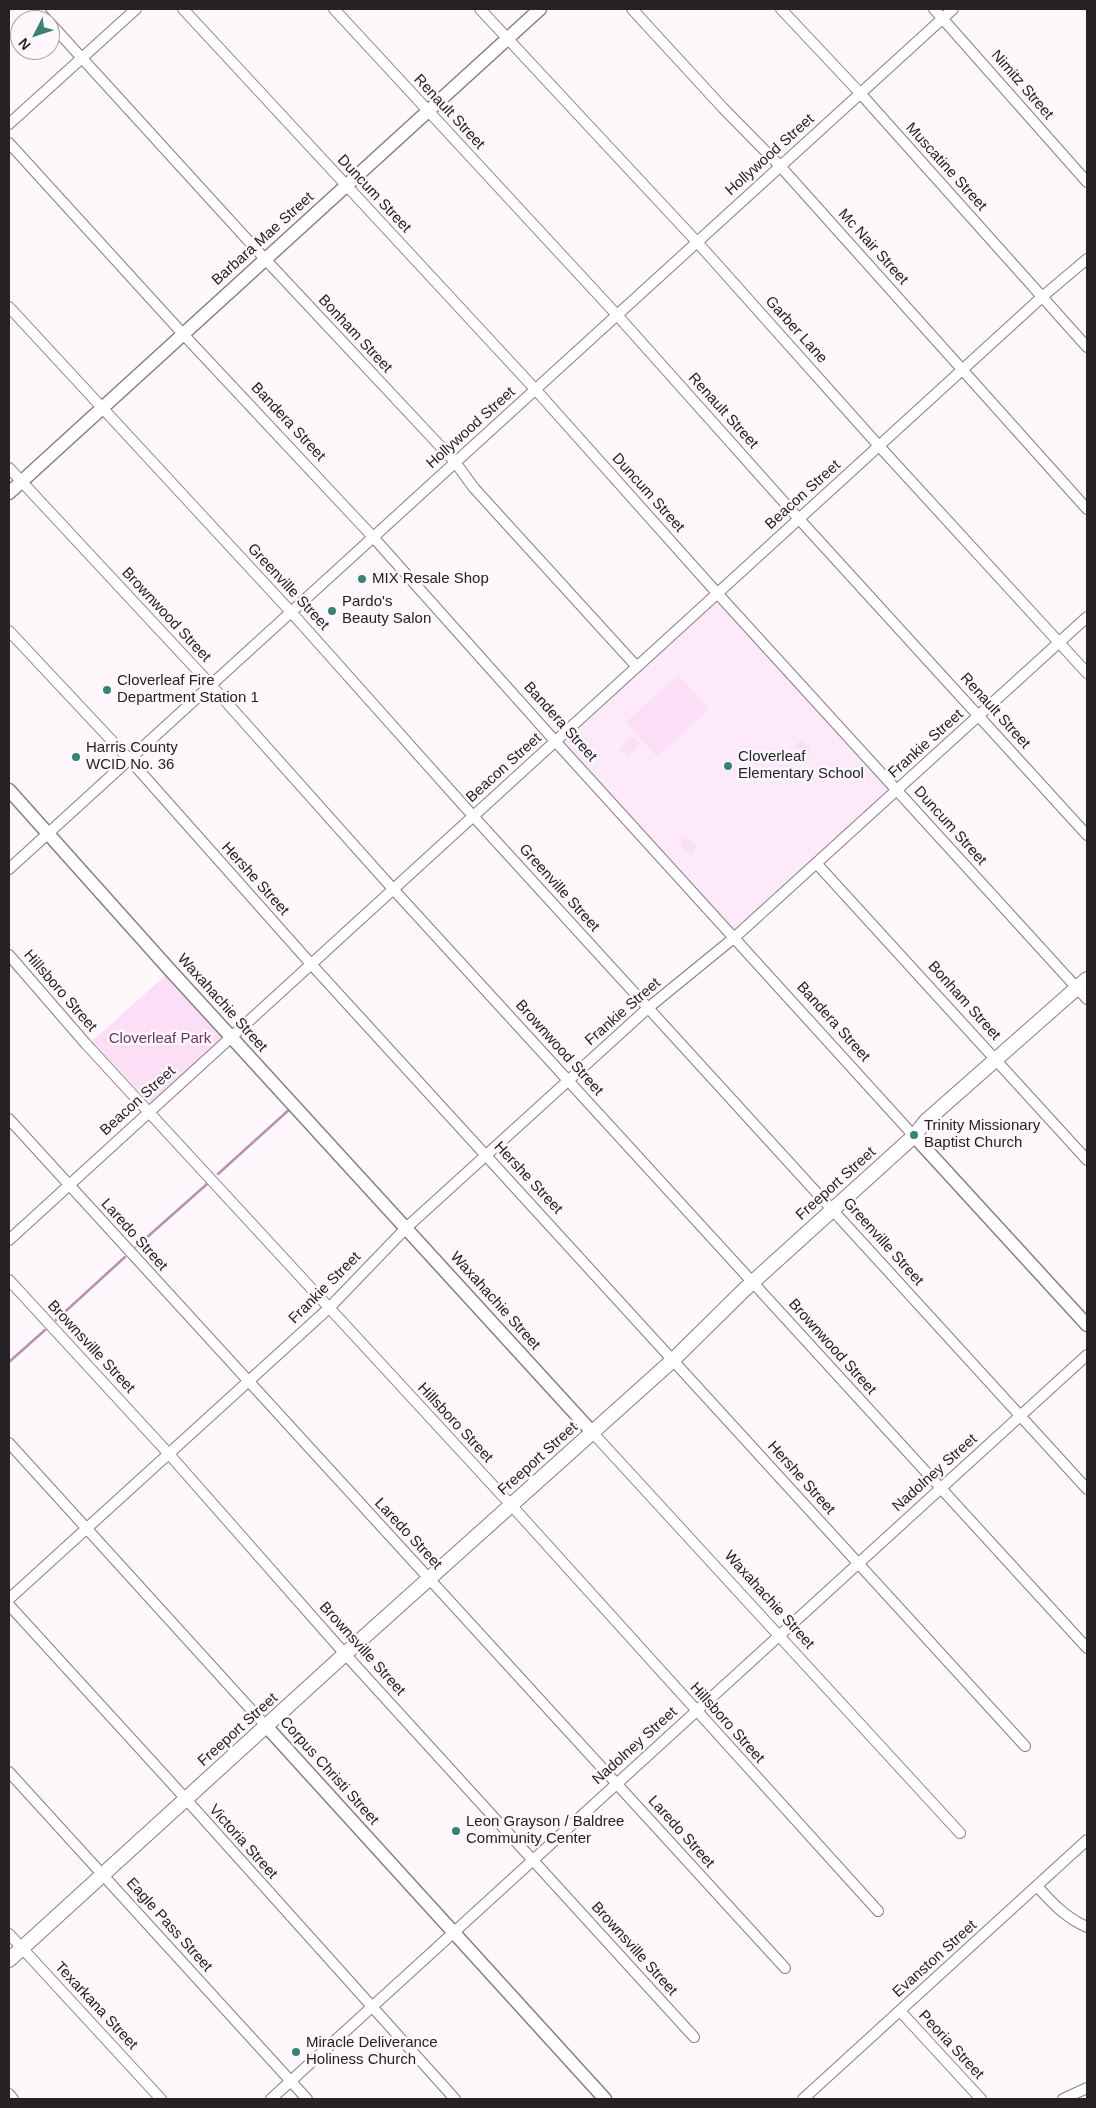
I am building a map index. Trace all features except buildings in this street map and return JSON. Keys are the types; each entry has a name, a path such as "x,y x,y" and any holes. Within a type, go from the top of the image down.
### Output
{"main road":[{"name":"Freeport Street","path":"9,1960 345,1654 673,1360 753,1282 914,1136 926,1121 1082,983"}],"street":[{"path":"9,124 136,9"},
{"name":"Duncum Street","path":"183,9 535,389 717,593 898,790 1082,983 1087,999"},
{"name":"Renault Street","path":"334,9 427,112 617,315 799,519 1087,835"},
{"name":"Garber Lane","path":"480,9 697,242 879,446 1087,673"},
{"name":"Barbara Mae Street","path":"9,493 540,9"},
{"name":"Mc Nair Street","path":"632,9 723,108 780,166 1087,510"},
{"name":"Muscatine Street","path":"781,9 860,93 1087,346"},
{"name":"Nimitz Street","path":"934,9 1087,182"},
{"name":"Hollywood Street","path":"9,869 953,9"},
{"name":"Bonham Street","path":"60,34 265,259 455,462 474,488 637,667"},
{"name":"Bandera Street","path":"9,143 183,334 373,537 555,741 1087,1325"},
{"name":"Beacon Street","path":"9,1240 1042,297 1087,259"},
{"name":"Greenville Street","path":"9,307 291,612 473,816 1087,1489"},
{"name":"Brownwood Street","path":"9,468 211,685 393,889 1087,1648"},
{"name":"Frankie Street","path":"9,1600 328,1308 406,1228 568,1080 648,1008 735,937 817,864 1087,617"},
{"name":"Hershe Street","path":"9,631 129,759 311,964 1025,1746"},
{"name":"Waxahachie Street","path":"9,790 49,832 231,1037 960,1833"},
{"name":"Bonham Street","path":"817,864 1087,1160"},
{"name":"Hillsboro Street","path":"9,956 328,1308 511,1505 878,1911"},
{"name":"Laredo Street","path":"9,1119 785,1968"},
{"name":"Brownsville Street","path":"9,1280 168,1453 345,1654 694,2037"},
{"name":"Nadolney Street","path":"271,2099 1087,1354"},
{"name":"Corpus Christi Street","path":"9,1443 605,2099"},
{"name":"Victoria Street","path":"9,1606 166,1777 455,2099"},
{"name":"Eagle Pass Street","path":"9,1772 307,2099"},
{"name":"Evanston Street","path":"803,2099 1087,1840"},
{"path":"1038,1886 1055,1907 1077,1923 1087,1927"},
{"name":"Texarkana Street","path":"9,1934 161,2099"},
{"name":"Peoria Street","path":"900,2011 981,2099"},
{"path":"1063,2099 1087,2088"},
{"path":"9,2094 13,2099"}],"shaded area":[{"name":"Cloverleaf Elementary School","path":"719,600 893,790 736,932 563,743"}],"green space":[{"path":"678,675 709,709 657,757 626,722"},
{"path":"630,737 637,739 640,743 629,757 619,750"},
{"path":"801,740 811,747 809,756 804,756 794,746"},
{"path":"686,838 697,846 692,854 682,848 680,841"},
{"name":"Cloverleaf Park","path":"168,973 226,1039 155,1103 149,1102 92,1041"}],"waterway":[{"path":"218,1174 291,1108"},
{"path":"136,1247 207,1184"},
{"path":"56,1320 125,1257"},
{"path":"9,1362 45,1330"}],"place":[{"name":"MIX Resale Shop","path":"362,579"},
{"name":"Pardo's Beauty Salon","path":"332,611"},
{"name":"Cloverleaf Fire Department Station 1","path":"107,690"},
{"name":"Harris County WCID No. 36","path":"76,757"},
{"name":"Cloverleaf Elementary School","path":"728,766"},
{"name":"Trinity Missionary Baptist Church","path":"914,1135"},
{"name":"Leon Grayson / Baldree Community Center","path":"456,1831"},
{"name":"Miracle Deliverance Holiness Church","path":"296,2052"}]}
